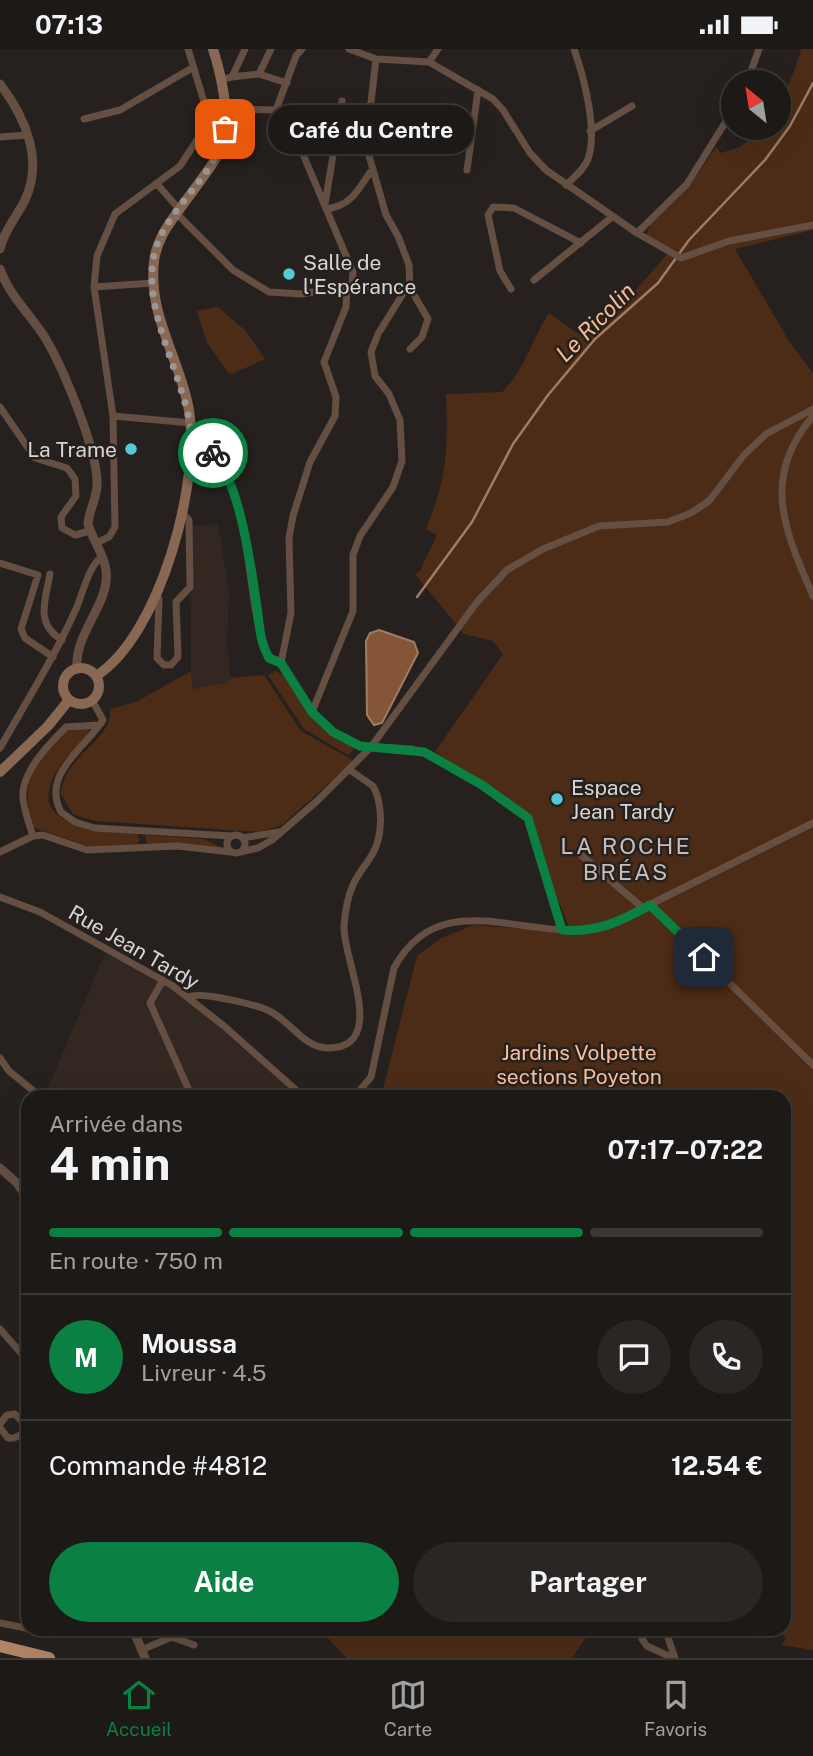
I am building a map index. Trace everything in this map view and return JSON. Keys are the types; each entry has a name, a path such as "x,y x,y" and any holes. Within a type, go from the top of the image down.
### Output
{"highway":[{"path":"0,1646 48,1658"}],"main road":[{"path":"96,677 129,647 154,598 168,563 180,512 191,423 187,402 155,308 155,250 178,211 216,158 224,137 226,79 213,49"},
{"path":"77,669 88,670 96,677 98,692 92,700 83,704 69,700 63,685 68,675 77,669"},
{"path":"0,772 48,726 69,700"}],"street":[{"path":"96,543 109,537 115,527 113,416 94,287 97,255 115,214 180,166 208,120 188,49"},
{"path":"226,79 245,49"},
{"path":"259,74 271,49"},
{"path":"276,110 296,56 302,49"},
{"path":"349,49 376,59 429,62 478,90 499,104 530,153 566,185 666,252 681,258 729,241 813,225"},
{"path":"429,62 438,49"},
{"path":"566,185 588,158 590,131 585,91 574,49"},
{"path":"751,70 759,49"},
{"path":"312,712 353,611 354,555 360,536 393,487 401,461 400,420 389,394 375,376 371,352 378,334 407,290 409,265 398,236 386,215 371,171 366,145 376,59"},
{"path":"84,119 120,110 192,68"},
{"path":"226,79 259,74 288,83"},
{"path":"0,84 13,102 28,135 34,160 31,185 0,249"},
{"path":"467,170 478,90"},
{"path":"325,207 342,101"},
{"path":"590,131 632,106"},
{"path":"224,109 276,110 288,119 353,272 346,307 324,362 335,397 335,416 310,462 293,516 289,538 291,613 281,663"},
{"path":"208,120 225,123"},
{"path":"304,157 309,120"},
{"path":"637,233 687,184 721,129"},
{"path":"0,137 28,135"},
{"path":"325,207 339,207 352,200 371,171"},
{"path":"157,184 178,211 233,270 269,292 302,294 349,285 407,290 428,319 422,337 410,349"},
{"path":"511,289 500,271 488,215 493,207 514,208 581,243"},
{"path":"534,280 612,217"},
{"path":"0,269 12,294 46,339 77,413 97,475 97,493 88,519 90,531 102,557 106,583 77,649 77,669"},
{"path":"94,287 153,283"},
{"path":"0,407 35,458 67,468 75,479 76,496 61,517 62,528 75,535 90,531"},
{"path":"0,852 33,836 43,835 87,851 168,846 233,850 258,848 284,830 350,770 371,747 477,602 507,570 543,549 599,526 668,521 691,513 709,501 744,455 766,434 813,408"},
{"path":"113,416 191,423"},
{"path":"813,416 796,441 788,459 782,504 786,534 813,596"},
{"path":"190,448 213,452 229,476 249,559 258,636 269,658 281,663 312,712 333,732 360,746 424,752 482,785 528,818 562,930"},
{"path":"154,598 159,599 157,658 164,665 171,665 178,657 176,602 190,587 189,520 180,512"},
{"path":"0,748 62,640 88,584 92,566 102,557"},
{"path":"0,563 38,575 21,629 25,638 53,657"},
{"path":"50,574 42,617 51,633 62,640"},
{"path":"92,700 103,715 99,725 60,772 55,792 61,813 75,822 95,828 242,838 284,830"},
{"path":"33,836 23,793 39,758 66,727 99,725"},
{"path":"189,997 204,995 261,1007 281,1018 302,1037 320,1047 339,1047 355,1035 362,1017 346,949 345,919 355,881 376,846 380,818 373,786 350,770"},
{"path":"360,1090 372,1077 394,968 414,940 438,925 453,921 496,922 585,931 607,926 813,823"},
{"path":"211,835 233,850"},
{"path":"232,837 233,850"},
{"path":"233,850 244,846 242,838"},
{"path":"581,848 581,855 647,907 813,1065"},
{"name":"Rue Jean Tardy","path":"0,897 40,912 163,980 189,997 296,1090"},
{"path":"163,980 150,1003 189,1090"},
{"path":"0,1058 9,1071 32,1090"},
{"path":"0,1168 21,1189"},
{"path":"0,1329 21,1353"},
{"path":"21,1417 11,1413 0,1426 4,1435 12,1439 21,1434"},
{"path":"0,1623 21,1627"},
{"path":"135,1636 143,1654 172,1637 194,1644"},
{"path":"642,1636 646,1646 674,1658"},
{"path":"667,1636 674,1658"}],"shaded area":[{"path":"218,524 229,591 227,647 231,678 227,683 191,689 190,526"},
{"path":"379,630 414,642 418,653 382,723 374,725 367,715 366,641 370,633"},
{"path":"105,953 173,986 296,1090 47,1090"}],"green space":[{"name":"Jardins Volpette sections Poyeton","path":"801,49 813,49 813,230 735,249 789,341 813,373 813,1650 782,1645 786,1638 784,1636 791,1636 791,1090 383,1090 417,956 440,939 473,925 571,932 546,870 532,817 435,752 503,654 493,641 464,634 415,574 420,571 437,535 426,529 445,463 446,394 502,392 522,365 549,313 580,335 634,292 670,251 646,236 650,225 690,186 716,147 721,153 740,147 748,140 791,140 791,79"},
{"path":"218,307 246,331 265,359 230,375 207,343 197,311"},
{"path":"191,671 192,689 227,683 231,678 264,675 301,731 354,761 282,825 260,832 95,821 73,814 61,794 64,781 70,769 104,730 110,709 136,702"},
{"path":"275,671 283,675 317,723 355,748 348,755 304,729 268,675"},
{"path":"90,728 60,766 50,787 49,803 56,814 69,821 137,834 140,840 137,844 90,847 32,827 28,795 29,783 37,764 66,731"},
{"path":"145,835 204,839 223,848 147,844"},
{"path":"587,1636 572,1658 347,1658 328,1638"}],"waterway":[{"name":"Le Ricolin","path":"417,597 472,522 513,444 548,395 595,339 658,283 689,240 765,160 790,126 813,83"}],"way so far":[{"path":"213,453 206,446 192,440 187,402 155,308 153,264 160,239 216,158 225,129"}],"place":[{"name":"Café du Centre","path":"225,129"},
{"name":"Salle de l'Espérance","path":"289,274"},
{"name":"La Trame","path":"131,449"},
{"name":"Espace Jean Tardy","path":"557,799"}],"district":[{"name":"LA ROCHE BRÉAS","path":"626,858"}],"route":[{"path":"213,453 225,467 232,486 258,610 258,636 269,658 281,663 318,719 342,738 360,746 412,749 433,756 482,785 528,818 562,930 585,931 607,926 650,905 704,957"}]}
